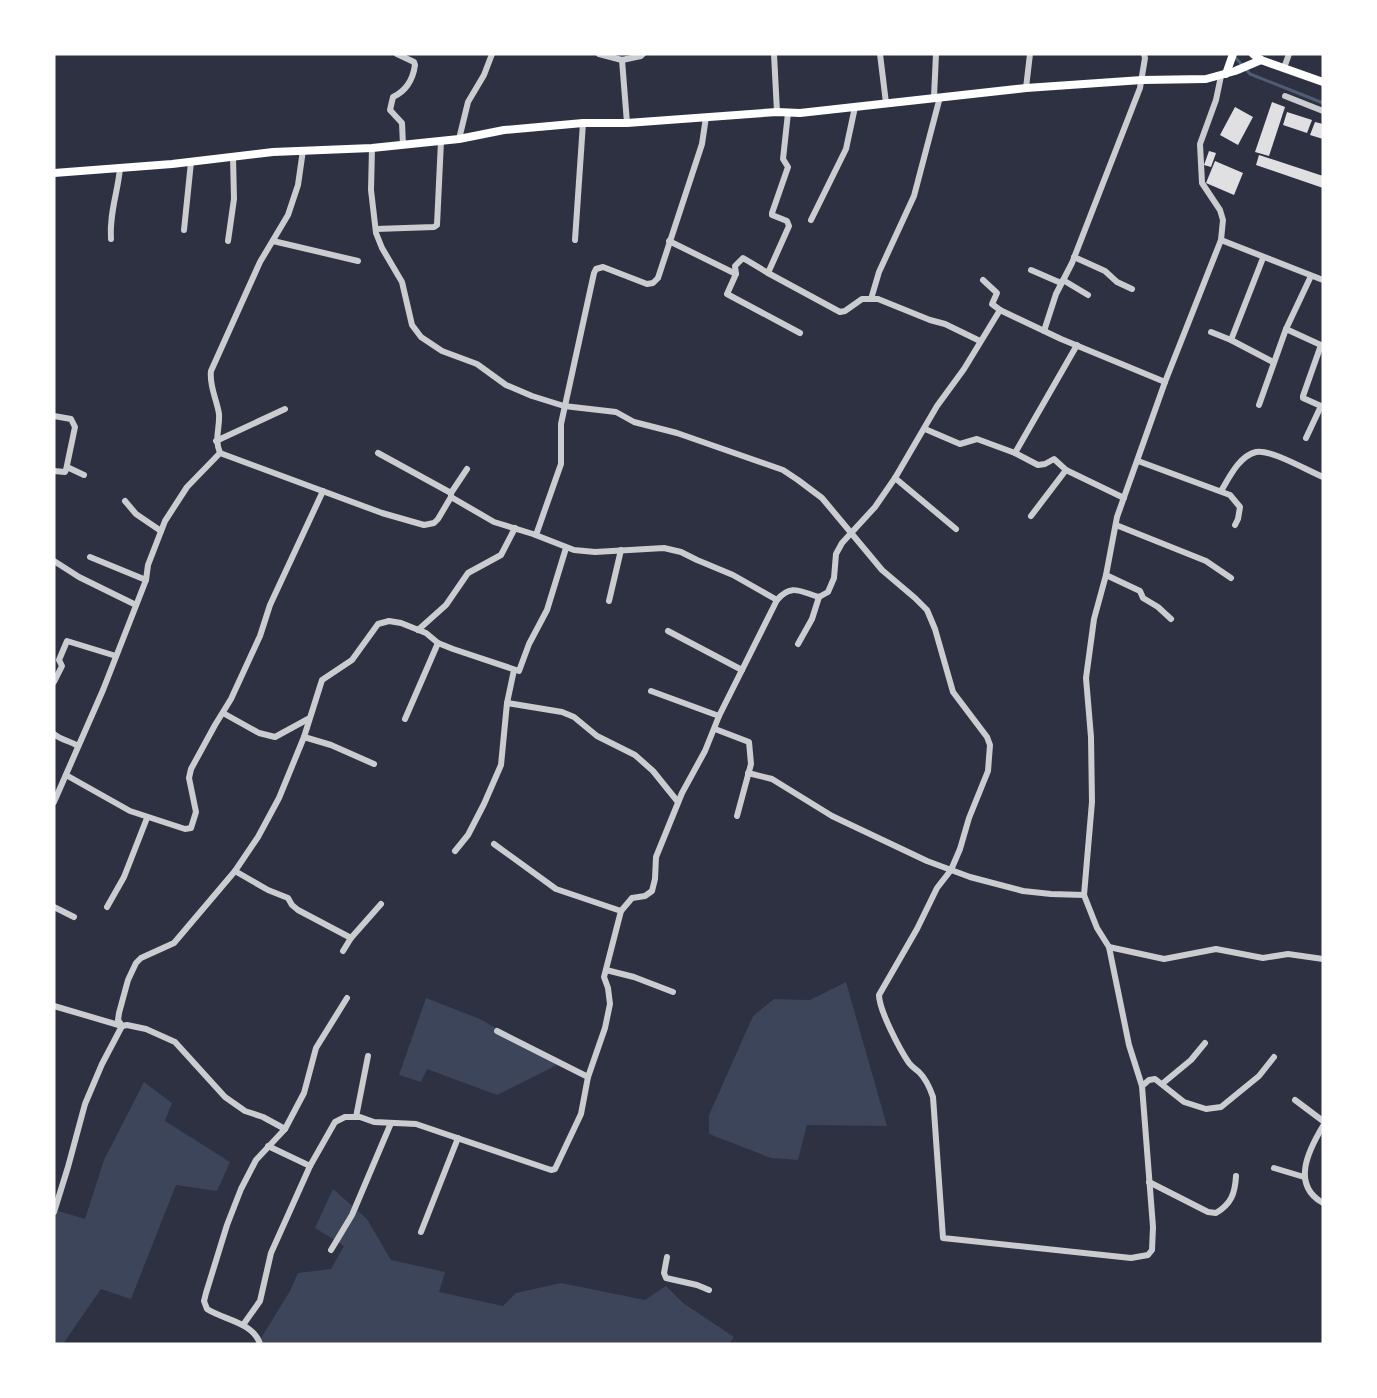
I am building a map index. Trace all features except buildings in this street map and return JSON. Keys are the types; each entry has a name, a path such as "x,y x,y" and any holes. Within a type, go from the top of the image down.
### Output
{"main road":[{"path":"1232,68 1233,54"},
{"path":"1253,54 1262,60 1323,82"},
{"path":"54,173 303,150 372,148 459,139 504,130 583,123 627,123 788,113 1026,88 1142,80 1206,79 1224,75 1232,68 1262,60"}],"street":[{"path":"397,54 414,62 415,65 408,85 402,93 393,97 391,103 390,110 402,123 403,145"},
{"path":"459,139 468,102 484,75 491,54"},
{"path":"599,54 622,60 643,54"},
{"path":"880,54 886,103"},
{"path":"871,299 879,272 914,196 937,97 936,54"},
{"path":"1026,88 1030,54"},
{"path":"1044,331 1142,80 1144,54"},
{"path":"1284,68 1289,54"},
{"path":"773,57 777,112"},
{"path":"622,60 627,123"},
{"path":"372,148 371,190 376,229 382,248 402,282 412,325 421,337 442,351 477,364 506,386 564,406 616,412 634,422 677,433 783,470 822,498 882,570 927,610 935,629 953,692 987,737 990,745 988,771 951,870 937,888 917,929 881,989 879,999 900,1048 910,1064 920,1073 933,1096 943,1238 1131,1258 1148,1255 1152,1250 1153,1227 1142,1086 1129,1045 1110,947 1097,928 1084,895 1092,802 1091,737 1086,678 1094,619 1124,498 1165,382 1221,240 1223,220 1220,210 1203,183 1200,144 1224,75"},
{"path":"1285,96 1323,111"},
{"path":"811,220 846,149 855,107"},
{"path":"768,273 789,226 787,221 772,215 788,166 783,159 788,113"},
{"path":"536,535 561,464 560,431 564,406 594,273 603,267 647,284 653,284 658,278 702,144 706,117"},
{"path":"575,240 583,123"},
{"path":"376,229 437,225 441,141"},
{"path":"220,453 216,441 219,415 210,378 211,371 260,262 292,204 301,171 303,150"},
{"path":"228,241 234,199 232,157"},
{"path":"184,230 191,162"},
{"path":"111,239 110,217 119,183 120,168"},
{"path":"1221,240 1323,280"},
{"path":"273,241 357,261"},
{"path":"669,241 736,274"},
{"path":"1074,257 1105,271 1118,282 1132,289"},
{"path":"800,333 727,294 736,274 735,266 743,258 840,312 862,298 871,299 945,324 980,341"},
{"path":"1231,340 1263,258"},
{"path":"1031,270 1062,281 1088,295"},
{"path":"1259,405 1286,329 1311,276"},
{"path":"983,280 997,292 992,303 1000,310 1165,382"},
{"path":"798,644 812,619 819,597 828,592 834,578 836,554 850,533 875,507 895,478 1000,310"},
{"path":"1286,329 1322,345 1303,396 1321,406 1306,438"},
{"path":"1211,332 1273,362"},
{"path":"1015,453 1077,345"},
{"path":"216,441 285,409"},
{"path":"54,416 71,419 75,427 68,467 65,472 54,471"},
{"path":"925,429 960,444 977,439 1015,453 1038,465 1054,459 1066,470 1124,498"},
{"path":"1221,491 1237,467 1249,455 1257,452 1269,453 1323,477"},
{"path":"220,453 382,513 424,525 434,523 438,519 467,469"},
{"path":"54,802 116,656 146,580 148,565 161,531 178,499 220,453"},
{"path":"378,453 494,522 536,535 566,548 595,552 664,548 681,552 733,575 777,600"},
{"path":"1138,461 1230,495 1240,507 1239,519 1235,525"},
{"path":"68,467 84,475"},
{"path":"1031,516 1066,470"},
{"path":"895,478 956,529"},
{"path":"66,775 110,802 147,818 185,830 191,828 196,812 190,774 214,725 231,699 260,636 270,605 323,490"},
{"path":"125,501 136,514 161,531"},
{"path":"1116,525 1206,561 1231,578"},
{"path":"418,630 446,605 468,573 501,555 514,528"},
{"path":"122,1026 118,1020 119,1013 128,980 136,963 141,957 174,944 235,871 270,817 304,737 322,681 352,660 378,624 389,621 418,630 438,643 514,670 520,670 529,644 547,610 566,548"},
{"path":"609,601 621,550"},
{"path":"90,557 146,580"},
{"path":"54,561 79,577 136,605"},
{"path":"1106,575 1140,591 1143,598 1158,607 1171,620"},
{"path":"243,1325 260,1301 271,1253 310,1166 335,1122 345,1117 356,1117 374,1122 416,1124 555,1170 581,1114 588,1077 605,1028 610,1004 604,977 621,911 632,898 645,896 652,891 656,857 678,802 777,600 785,590 791,589 819,597"},
{"path":"668,631 742,670"},
{"path":"54,682 62,666 59,660 68,641 116,656"},
{"path":"405,719 438,643"},
{"path":"455,850 471,828 501,765 507,703 514,670"},
{"path":"651,691 719,716"},
{"path":"507,703 562,712 574,717 597,736 635,755 653,771 678,802"},
{"path":"223,712 259,733 275,736 308,719"},
{"path":"715,729 750,742 751,764 737,816"},
{"path":"54,734 78,746"},
{"path":"304,737 331,745 374,764"},
{"path":"748,773 772,779 832,816 951,870 1023,891 1084,895"},
{"path":"107,907 124,877 147,818"},
{"path":"494,844 556,889 621,911"},
{"path":"235,871 268,890 288,898 298,910 351,938"},
{"path":"342,951 381,904"},
{"path":"54,907 74,916"},
{"path":"1110,947 1164,959 1216,949 1263,958 1288,954 1323,959"},
{"path":"606,970 634,977 673,992"},
{"path":"260,1344 256,1336 243,1325 207,1309 204,1301 227,1225 241,1189 256,1160 285,1129 304,1093 316,1048 347,998"},
{"path":"54,1006 122,1026 146,1029 175,1042 237,1106 285,1129"},
{"path":"54,1212 85,1104 122,1026"},
{"path":"498,1031 588,1077"},
{"path":"1162,1084 1191,1060 1205,1043"},
{"path":"356,1117 368,1056"},
{"path":"1142,1086 1152,1079 1184,1102 1214,1109 1221,1107 1259,1076 1274,1057"},
{"path":"1295,1100 1323,1121"},
{"path":"331,1250 352,1215 391,1123"},
{"path":"1323,1126 1305,1165 1304,1177 1309,1193 1323,1203"},
{"path":"421,1232 458,1138"},
{"path":"268,1146 310,1166"},
{"path":"1274,1168 1304,1177"},
{"path":"1149,1182 1208,1212 1216,1213 1226,1207 1235,1192 1236,1176"},
{"path":"667,1257 664,1273 666,1278 709,1290"}],"shaded area":[{"path":"846,982 887,1126 807,1125 798,1160 771,1158 709,1134 709,1115 753,1016 774,999 810,1000"},
{"path":"426,998 480,1019 559,1064 497,1095 427,1069 421,1082 399,1075"},
{"path":"144,1082 172,1103 165,1121 230,1162 217,1191 176,1185 131,1299 101,1289 63,1344 54,1344 54,1212 55,1210 85,1219 104,1160"},
{"path":"333,1189 367,1219 391,1260 445,1272 439,1292 503,1306 516,1293 561,1283 645,1300 666,1286 683,1303 734,1337 729,1344 261,1344 261,1338 290,1291 298,1273 331,1269 344,1246 315,1228"}],"waterway":[{"path":"1234,56 1250,74 1323,103"}]}
